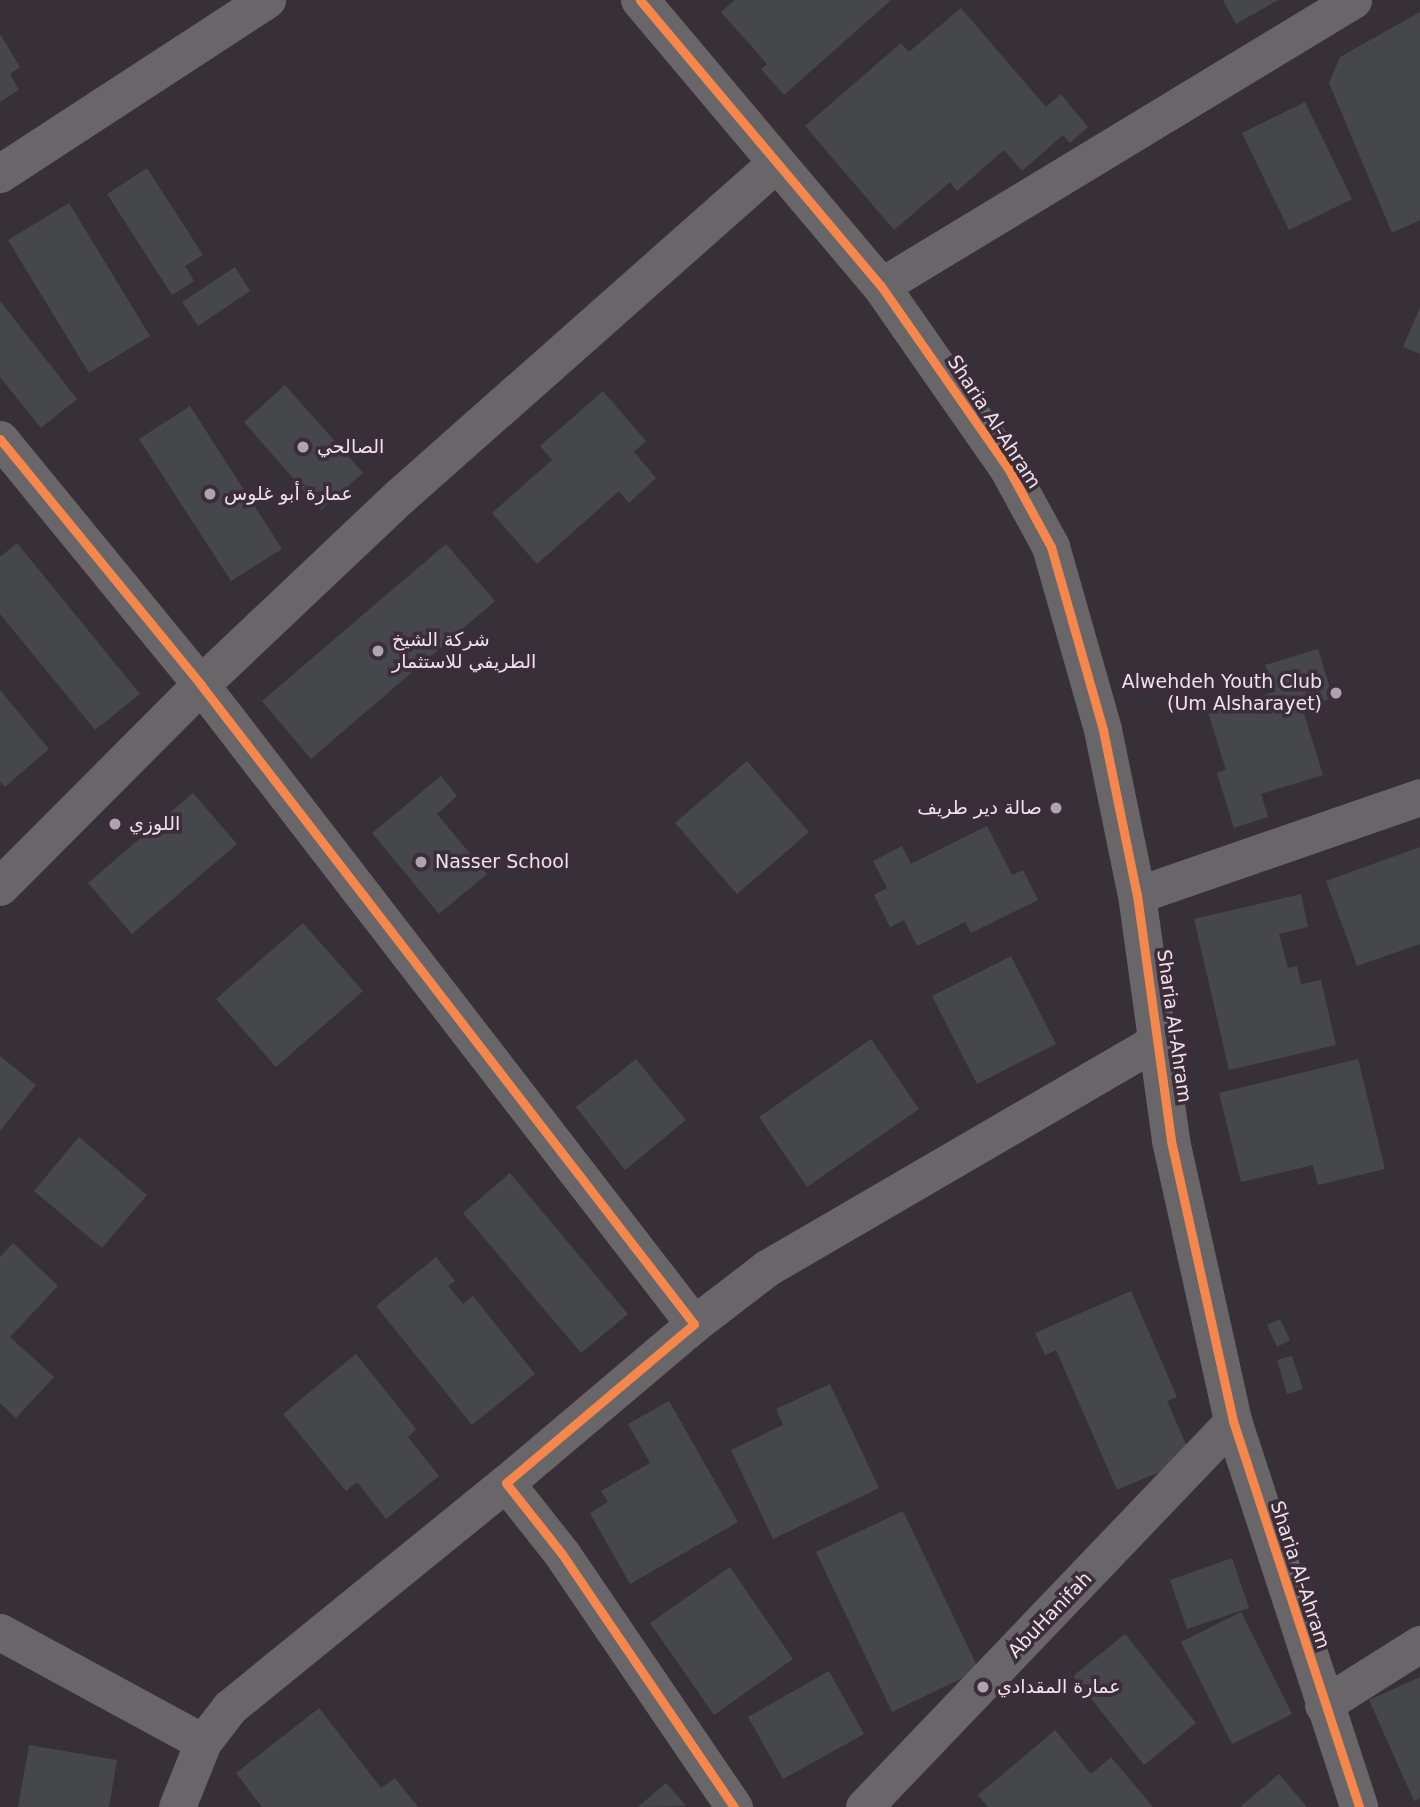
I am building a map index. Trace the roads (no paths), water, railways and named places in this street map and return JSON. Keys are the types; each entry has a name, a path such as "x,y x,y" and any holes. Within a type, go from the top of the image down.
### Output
{"street":[{"path":"0,174 267,0"},
{"name":"Sharia Al-Ahram","path":"640,0 881,286 1008,468 1051,547 1103,730 1137,895 1171,1141 1233,1421 1359,1807"},
{"path":"881,286 1353,0"},
{"path":"0,887 201,685 401,496 776,164"},
{"path":"0,439 201,685 694,1324"},
{"path":"1137,895 1420,797"},
{"path":"177,1807 203,1742 230,1707 267,1673 506,1483 694,1324 767,1268 1159,1040"},
{"name":"AbuHanifah","path":"864,1807 1233,1421"},
{"path":"506,1483 562,1554 734,1807"},
{"path":"0,1632 203,1742"},
{"path":"1324,1705 1420,1644"}],"place":[{"name":"الصالحي","path":"303,447"},
{"name":"عمارة أبو غلوس","path":"210,494"},
{"name":"شركة الشيخ الطريفي للاستثمار","path":"378,651"},
{"name":"Alwehdeh Youth Club (Um Alsharayet)","path":"1336,693"},
{"name":"صالة دير طريف","path":"1056,808"},
{"name":"اللوزي","path":"115,824"},
{"name":"Nasser School","path":"421,862"},
{"name":"عمارة المقدادي","path":"983,1687"}]}
